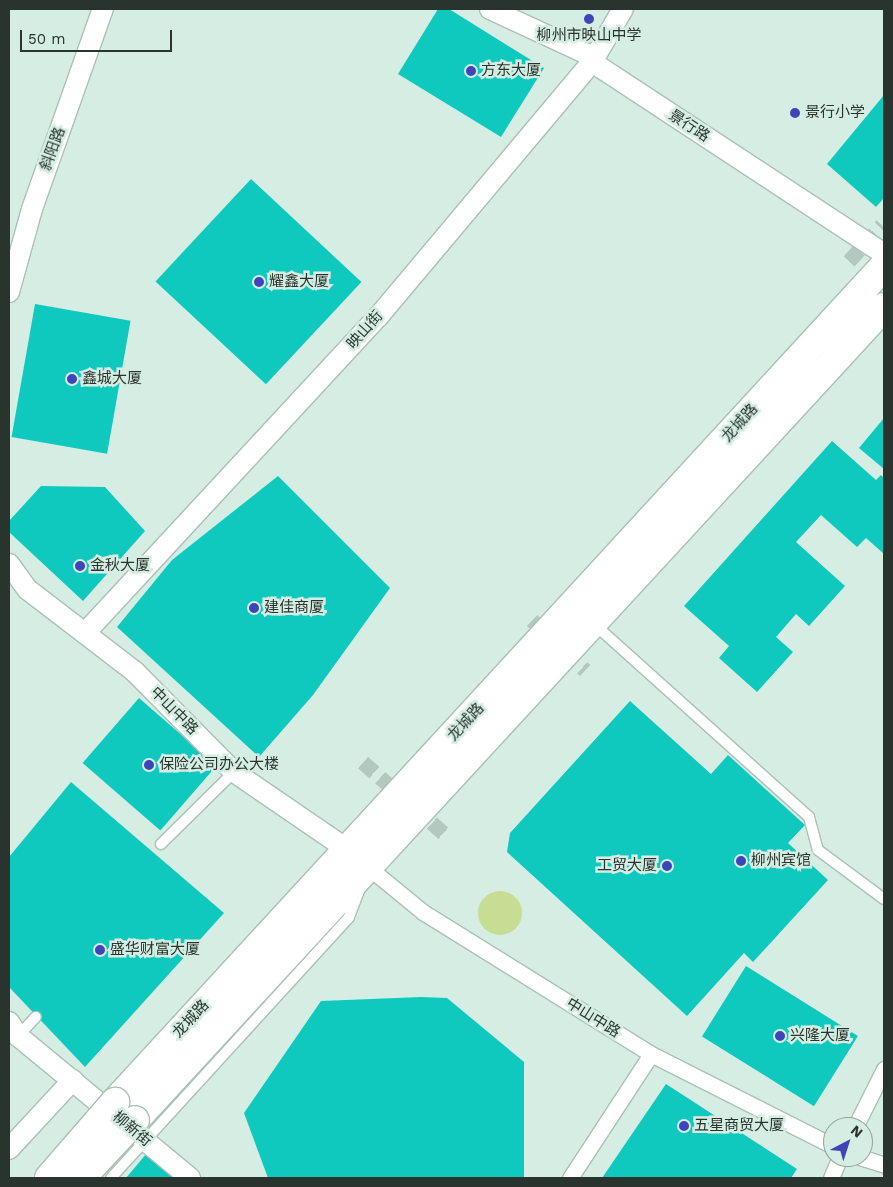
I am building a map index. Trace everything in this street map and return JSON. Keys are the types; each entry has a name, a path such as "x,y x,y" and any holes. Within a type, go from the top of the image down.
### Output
{"main road":[{"name":"龙城路","path":"583,614 884,266"},
{"name":"龙城路","path":"81,1178 358,858 583,614 884,307"},
{"name":"龙城路","path":"48,1178 132,1121"}],"street":[{"name":"斜阳路","path":"9,292 32,209 103,9"},
{"name":"景行路","path":"490,9 587,54 592,62 884,254"},
{"name":"映山街","path":"85,633 378,317 592,62 623,9"},
{"name":"中山中路","path":"9,564 27,589 135,672 234,772 358,858 423,912 651,1054 823,1141"},
{"name":"柳新街","path":"14,1029 72,1080 132,1121 190,1178"},
{"path":"570,1178 651,1054"},
{"path":"860,1117 884,1068"},
{"path":"9,1149 72,1080"}],"lane":[{"path":"583,614 809,817 818,850 884,899"},
{"path":"161,844 234,772"},
{"path":"111,1178 132,1121 350,917 358,858"},
{"path":"14,1029 36,1017"}],"green space":[{"path":"504,891 516,897 521,904 521,922 516,929 509,934 496,935 488,932 481,925 478,909 481,901 488,894"}],"building":[{"name":"方东大厦","path":"438,9 449,9 544,68 501,137 398,74"},
{"path":"884,95 884,198 876,207 827,164"},
{"name":"耀鑫大厦","path":"251,179 361,282 266,384 156,281"},
{"name":"鑫城大厦","path":"35,304 131,321 107,454 12,437"},
{"path":"884,418 884,469 859,448"},
{"path":"832,441 876,480 881,475 884,478 884,554 866,538 857,547 821,515 796,542 845,586 809,626 796,614 776,637 793,652 757,692 719,658 729,646 684,606"},
{"name":"建佳商厦","path":"278,476 390,588 313,695 259,757 117,627 172,560"},
{"name":"金秋大厦","path":"41,486 105,487 145,531 83,601 9,532 9,521"},
{"name":"保险公司办公大楼","path":"139,698 217,766 160,830 83,763"},
{"name":"工贸大厦","path":"630,701 711,774 728,755 805,825 788,843 828,880 753,962 744,953 687,1016 507,852 510,833"},
{"name":"盛华财富大厦","path":"71,782 224,913 85,1067 9,987 9,857"},
{"name":"兴隆大厦","path":"746,966 858,1036 814,1106 702,1036"},
{"path":"421,997 447,998 524,1062 524,1178 268,1178 244,1113 321,1001"},
{"name":"五星商贸大厦","path":"666,1084 797,1169 791,1178 602,1178"},
{"path":"147,1153 175,1178 126,1178"}],"tunnel":[{"path":"849,261 882,225"},
{"path":"532,620 585,670"},
{"path":"363,762 448,837"}],"place":[{"name":"柳州市映山中学","path":"589,19"},
{"name":"方东大厦","path":"471,71"},
{"name":"景行小学","path":"795,113"},
{"name":"耀鑫大厦","path":"259,282"},
{"name":"鑫城大厦","path":"72,379"},
{"name":"金秋大厦","path":"80,566"},
{"name":"建佳商厦","path":"254,608"},
{"name":"保险公司办公大楼","path":"149,765"},
{"name":"柳州宾馆","path":"741,861"},
{"name":"工贸大厦","path":"667,866"},
{"name":"盛华财富大厦","path":"100,950"},
{"name":"兴隆大厦","path":"780,1036"},
{"name":"五星商贸大厦","path":"684,1126"}]}
